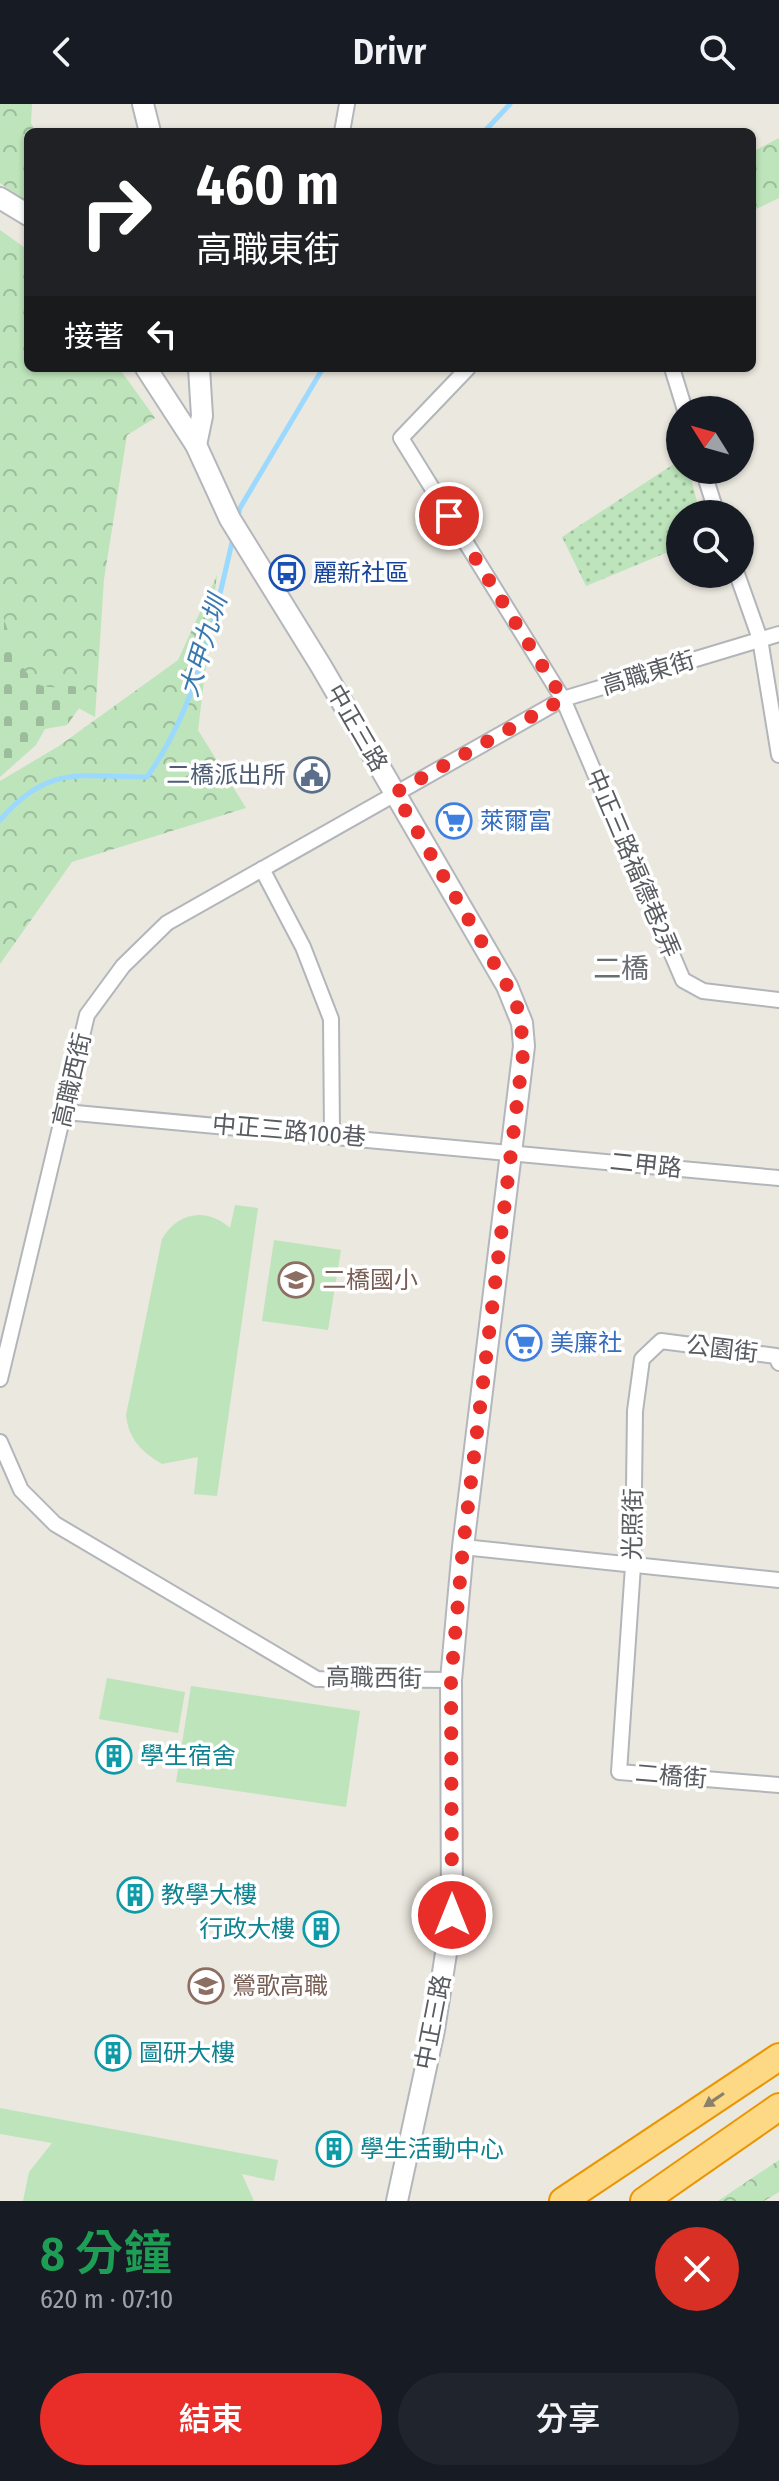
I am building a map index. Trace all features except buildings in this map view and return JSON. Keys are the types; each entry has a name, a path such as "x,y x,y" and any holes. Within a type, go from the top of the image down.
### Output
{"highway":[{"path":"563,2201 779,2057"},
{"path":"644,2201 779,2107"}],"street":[{"path":"143,104 149,128"},
{"path":"343,128 347,104"},
{"path":"0,198 24,213"},
{"name":"中正三路","path":"149,372 196,445 236,529 516,1001 524,1046 463,1547 451,1680 452,1915 434,2030 397,2201"},
{"path":"196,445 202,416 199,372"},
{"name":"中正三路福德巷2弄","path":"464,372 401,438 563,699 683,980 703,991 779,1000"},
{"path":"673,372 681,396"},
{"path":"742,588 760,639 779,755"},
{"name":"高職東街","path":"395,793 563,699 779,634"},
{"name":"高職西街","path":"0,1379 87,1015 123,966 167,923 395,793"},
{"path":"262,869 303,947 331,1019 332,1134"},
{"name":"中正三路100巷","path":"65,1112 512,1152"},
{"name":"二甲路","path":"512,1152 779,1178"},
{"name":"公園街","path":"661,1341 776,1356 779,1363"},
{"name":"光照街","path":"622,1716 633,1566 635,1411 642,1359 661,1341"},
{"name":"高職西街","path":"0,1442 21,1490 55,1524 317,1679 451,1680"},
{"path":"463,1547 779,1580"},
{"name":"二橋街","path":"622,1716 619,1772 779,1785"}],"green space":[{"path":"0,104 32,104 31,123 34,128 24,128 24,199 0,183"},
{"path":"779,138 779,198 756,209 756,150"},
{"path":"0,230 24,247 24,372 122,372 155,418 127,435 104,579 95,717 0,666"},
{"path":"666,469 666,484 692,484 696,500 666,500 666,553 586,586 562,537"},
{"path":"217,575 198,730 246,808 72,862 0,964 0,781 59,746 178,660"},
{"path":"0,607 22,665 35,682 50,687 76,687 90,693 67,725 45,729 36,745 0,777"},
{"path":"235,1205 258,1208 217,1496 194,1494 198,1457 162,1464 137,1444 126,1415 162,1239 176,1223 193,1216 212,1217 230,1228"},
{"path":"274,1240 341,1250 328,1330 262,1321"},
{"path":"107,1678 185,1692 178,1733 99,1719"},
{"path":"191,1686 360,1711 346,1807 176,1782"},
{"path":"0,2108 278,2160 274,2181 242,2174 254,2201 23,2201 29,2172 52,2143 0,2134"},
{"path":"779,2160 779,2192 764,2201 718,2201"}],"waterway":[{"name":"大甲九圳","path":"488,128 510,104"},
{"name":"大甲九圳","path":"237,520 240,508 321,372"},
{"name":"大甲九圳","path":"0,820 18,802 50,782 84,776 147,777 179,722 202,662 233,538"}],"place":[{"name":"麗新社區","path":"287,573"},
{"name":"二橋派出所","path":"312,775"},
{"name":"萊爾富","path":"454,821"},
{"name":"二橋國小","path":"296,1280"},
{"name":"美廉社","path":"524,1343"},
{"name":"學生宿舍","path":"114,1756"},
{"name":"教學大樓","path":"135,1895"},
{"name":"行政大樓","path":"321,1929"},
{"name":"鶯歌高職","path":"206,1986"},
{"name":"圖研大樓","path":"113,2053"},
{"name":"學生活動中心","path":"334,2149"}],"district":[{"name":"二橋","path":"621,968"}],"route":[{"path":"449,516 563,699 395,793 516,1001 524,1046 463,1547 451,1680 452,1915"}]}
